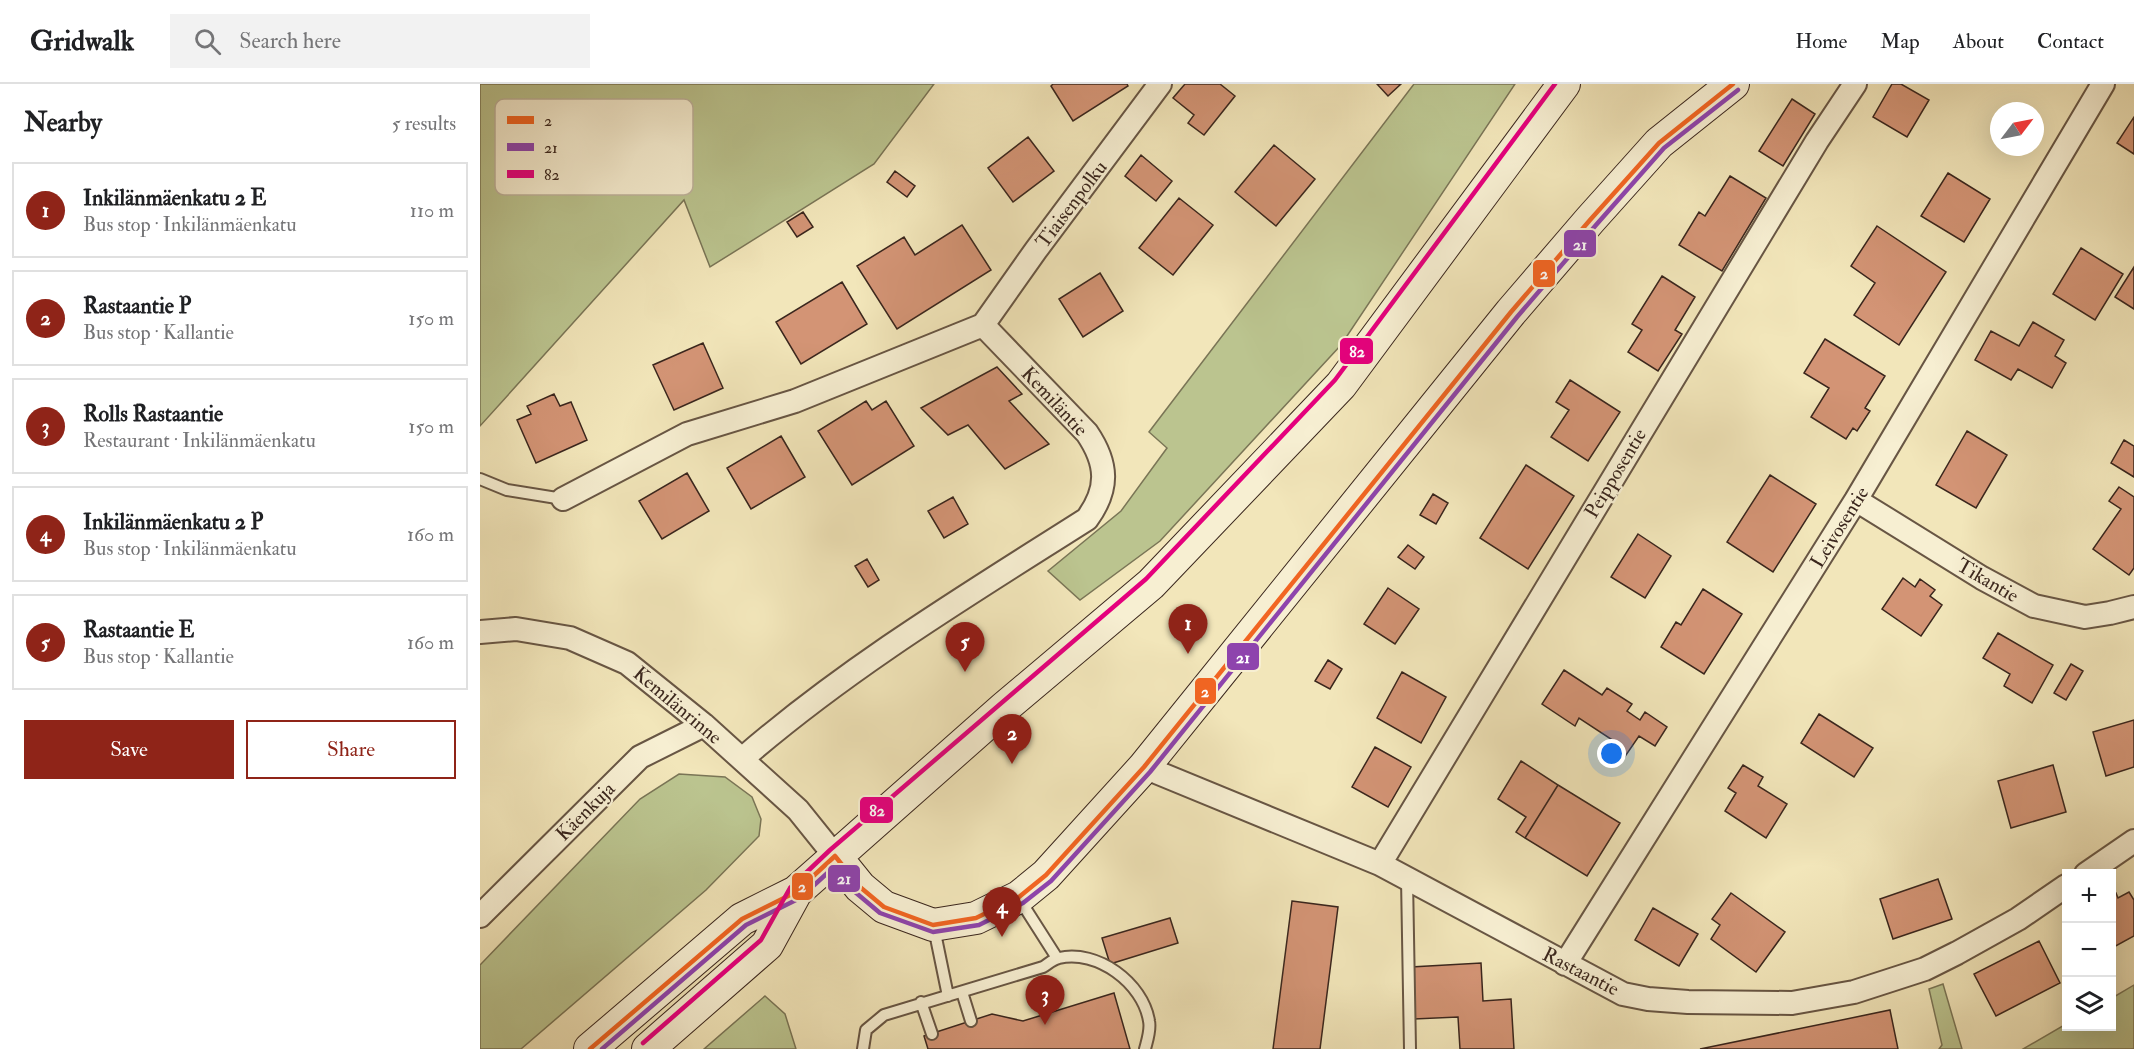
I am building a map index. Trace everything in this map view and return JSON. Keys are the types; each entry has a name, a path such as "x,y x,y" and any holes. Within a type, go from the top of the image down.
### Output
{"main road":[{"path":"835,856 860,887 884,907 933,925 976,918 1019,897 1046,875 1144,767 1525,295 1659,143 1733,84"},
{"path":"590,1049 742,919 796,892 1151,584 1341,385 1562,85"},
{"path":"648,1049 767,945 796,892"}],"street":[{"name":"Tiaisenpolku","path":"983,325 1160,84"},
{"name":"Peipposentie","path":"1380,864 1817,141 1855,84"},
{"name":"Leivosentie","path":"1565,964 1856,500 2103,84"},
{"path":"563,499 687,434 795,401 983,325"},
{"name":"Kemiläntie","path":"742,759 789,718 929,620 1087,519 1098,504 1103,488 1102,464 1097,447 1087,433 983,325"},
{"name":"Tikantie","path":"1856,500 1982,578 2034,606 2085,616 2134,607"},
{"name":"Kemilänrinne","path":"480,632 516,629 570,638 627,663 704,725 798,810 835,856"},
{"name":"Käenkuja","path":"480,916 640,757 704,725"},
{"name":"Rastaantie","path":"1144,767 1380,864 1623,994 1647,999 1688,1002 1792,1003 1854,992 1925,969 2018,919 2062,889"},
{"path":"2092,869 2134,841"}],"lane":[{"path":"480,479 507,490 563,499"},
{"path":"1407,879 1410,1049"},
{"path":"1019,897 1057,958"},
{"path":"933,925 948,996"},
{"path":"863,1049 866,1030 884,1015 921,1002 1043,968 1057,958 1083,956 1119,973 1143,1001 1150,1023 1145,1049"},
{"path":"962,992 971,1021"},
{"path":"921,1002 932,1034"}],"green space":[{"path":"480,84 934,84 874,164 710,267 684,200 480,426"},
{"path":"1414,84 1515,84 1341,345 1160,541 1080,600 1048,571 1121,511 1167,448 1149,432"},
{"path":"679,774 725,777 752,797 761,819 759,836 706,890 521,1049 480,1049 480,965 640,799"},
{"path":"1943,984 1962,1049 1939,1049 1942,1045 1929,989"},
{"path":"2134,985 2134,1049 2023,1049 2062,1026 2062,1031 2116,1031 2116,996"},
{"path":"765,996 785,1014 796,1049 704,1049"}],"building":[{"path":"1053,84 1127,84 1128,86 1073,121 1051,86"},
{"path":"1185,84 1220,84 1235,96 1204,135 1188,123 1194,115 1173,98"},
{"path":"1377,84 1401,84 1388,96"},
{"path":"1892,84 1901,84 1929,100 1907,137 1873,117"},
{"path":"1792,99 1815,114 1783,166 1759,151"},
{"path":"2134,117 2134,154 2117,143"},
{"path":"1028,137 1054,171 1013,202 988,168"},
{"path":"1274,145 1315,179 1276,226 1235,192"},
{"path":"1141,155 1172,181 1156,201 1125,176"},
{"path":"895,171 915,186 907,197 887,182"},
{"path":"1948,173 1990,199 1964,242 1921,216"},
{"path":"1730,176 1766,198 1722,271 1679,245 1699,212 1705,216"},
{"path":"1179,198 1213,225 1173,275 1139,248"},
{"path":"803,212 813,227 797,237 787,222"},
{"path":"962,225 991,270 897,329 857,266 904,237 915,255"},
{"path":"1877,226 1946,272 1899,345 1854,315 1875,283 1851,266"},
{"path":"2081,248 2123,274 2095,320 2053,294"},
{"path":"2134,267 2134,309 2115,297"},
{"path":"1100,273 1123,311 1083,337 1059,299"},
{"path":"1662,276 1695,297 1675,330 1682,334 1658,371 1628,352 1642,330 1632,324"},
{"path":"842,282 867,324 801,364 776,322"},
{"path":"2033,322 2064,340 2055,356 2066,363 2052,388 2018,369 2011,380 1975,360 1991,331 2019,346"},
{"path":"1825,339 1885,376 1865,408 1870,411 1857,431 1853,428 1846,439 1811,417 1829,388 1804,373"},
{"path":"703,343 723,388 674,410 653,365"},
{"path":"997,367 1022,394 1009,401 1049,444 1005,469 968,425 948,435 921,408"},
{"path":"1570,380 1620,412 1588,461 1551,437 1569,410 1556,402"},
{"path":"554,394 560,406 571,402 587,440 536,463 517,420 531,414 527,406"},
{"path":"866,401 872,410 886,401 914,446 852,485 818,431"},
{"path":"1967,431 2007,455 1976,508 1936,485"},
{"path":"781,436 805,477 751,509 727,468"},
{"path":"2124,440 2134,446 2134,477 2111,463"},
{"path":"1526,465 1574,496 1528,569 1480,538"},
{"path":"687,473 709,511 662,539 639,501"},
{"path":"1770,475 1816,504 1773,572 1727,542"},
{"path":"2119,487 2134,497 2134,568 2129,575 2093,549 2121,509 2109,501"},
{"path":"1433,494 1448,503 1436,524 1420,515"},
{"path":"953,497 968,524 944,538 928,511"},
{"path":"1638,534 1671,556 1645,598 1611,577"},
{"path":"1408,545 1424,557 1415,569 1398,557"},
{"path":"867,559 879,580 868,587 855,566"},
{"path":"1903,578 1915,587 1920,579 1935,590 1930,596 1942,605 1921,636 1882,609"},
{"path":"1388,588 1419,609 1395,644 1364,624"},
{"path":"1703,589 1742,614 1704,674 1661,647 1676,622 1681,625"},
{"path":"1998,633 2053,665 2032,703 2004,686 2010,674 1983,658"},
{"path":"1328,660 1342,669 1330,689 1315,681"},
{"path":"2071,664 2083,671 2066,700 2054,693"},
{"path":"1564,670 1602,695 1607,688 1632,704 1627,711 1640,720 1645,712 1667,727 1655,746 1639,736 1624,758 1613,750 1617,743 1579,718 1575,726 1542,704"},
{"path":"1402,672 1446,697 1421,743 1377,718"},
{"path":"1819,714 1873,748 1854,777 1801,743"},
{"path":"2134,720 2134,767 2106,776 2093,732"},
{"path":"1375,747 1411,767 1388,807 1352,787"},
{"path":"1521,761 1558,785 1525,838 1516,832 1526,817 1498,799"},
{"path":"1743,765 1763,777 1758,786 1787,804 1766,838 1725,811 1736,793 1728,788"},
{"path":"2053,765 2066,812 2011,828 1998,781"},
{"path":"1558,785 1620,823 1587,876 1525,838"},
{"path":"1938,879 1952,919 1893,939 1880,899"},
{"path":"2129,892 2134,900 2134,936 2116,946 2116,893 2118,898"},
{"path":"1731,893 1785,932 1756,972 1711,939 1720,925 1712,919"},
{"path":"1292,901 1338,907 1320,1049 1273,1049"},
{"path":"1653,908 1698,934 1679,966 1635,940"},
{"path":"1170,918 1178,943 1110,964 1102,938"},
{"path":"2039,941 2060,983 1996,1016 1974,974"},
{"path":"1481,963 1483,1001 1511,999 1514,1049 1460,1049 1458,1017 1414,1019 1411,967"},
{"path":"1114,993 1130,1049 928,1049 924,1036 992,1014 1023,1021"},
{"path":"1890,1010 1898,1049 1700,1049 1832,1022"}],"transit line":[{"name":"82","path":"643,1043 761,940 790,888 830,850 1146,579 1335,380 1555,84"},
{"name":"2","path":"590,1049 742,919 796,892 835,856 860,887 884,907 933,925 976,918 1019,897 1046,875 1144,767 1511,312 1590,220 1659,143 1733,84"},
{"name":"21","path":"602,1049 746,925 800,898 834,867 855,892 880,913 933,932 979,925 1023,903 1051,881 1150,772 1517,317 1596,225 1664,148 1738,90"}],"place":[{"name":"Inkilänmäenkatu 2 E","path":"1188,654"},
{"name":"Rastaantie E","path":"965,672"},
{"name":"Rastaantie P","path":"1012,764"},
{"name":"Inkilänmäenkatu 2 P","path":"1002,937"},
{"name":"Rolls Rastaantie","path":"1045,1025"}]}
